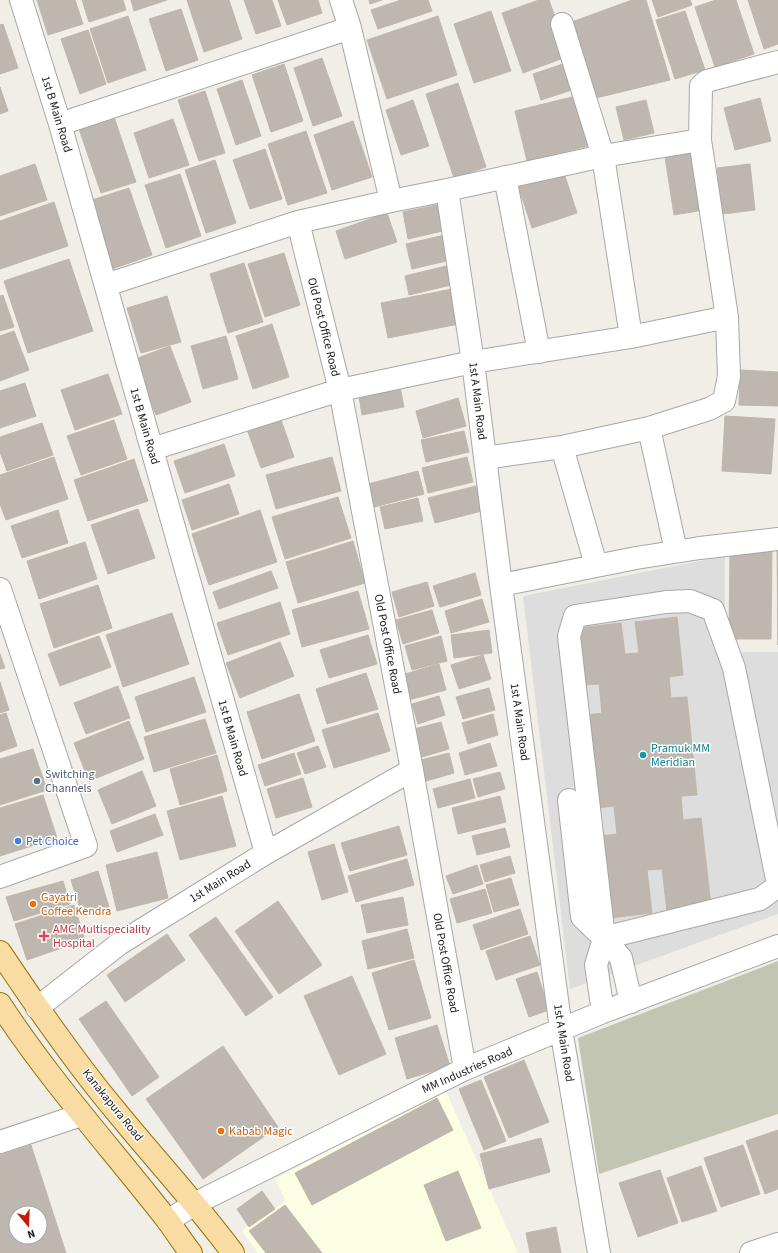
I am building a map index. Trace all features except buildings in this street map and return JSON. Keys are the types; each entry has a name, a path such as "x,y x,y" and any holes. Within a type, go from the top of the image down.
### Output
{"main road":[{"name":"Kanakapura Road","path":"0,952 37,1008 114,1110 194,1204 233,1253"},
{"path":"0,1004 13,1024 81,1115 168,1221 191,1253"}],"street":[{"name":"1st B Main Road","path":"21,0 60,124 266,853"},
{"path":"341,0 350,28 391,201"},
{"path":"562,24 603,156 631,337"},
{"path":"60,124 350,28"},
{"path":"485,458 562,447 649,428 709,409 724,401 729,376 727,317 700,140 701,86 707,81 778,62"},
{"path":"106,285 298,222 603,156 700,140"},
{"path":"505,176 538,352"},
{"name":"1st A Main Road","path":"447,190 473,362 501,585 561,1029 599,1253"},
{"name":"Old Post Office Road","path":"298,222 340,390 412,770 465,1069"},
{"path":"152,448 340,390 473,362 631,337 727,317"},
{"path":"649,428 676,551"},
{"path":"562,447 596,565"},
{"path":"501,585 596,565 676,551 778,539"},
{"path":"0,589 86,846 0,877"},
{"path":"603,1012 596,965 604,938 569,636 575,616 666,602 690,600 713,610 734,668 778,885 760,899 604,938"},
{"name":"1st Main Road","path":"37,1008 119,944 266,853 412,770"},
{"path":"569,800 582,917 604,938 621,958 631,1002"},
{"name":"MM Industries Road","path":"168,1221 194,1204 465,1069 603,1012 778,946"},
{"path":"0,1142 81,1115"},
{"path":"751,1253 778,1244"}],"shaded area":[{"path":"725,556 725,652 778,652 778,914 570,989 523,596"},
{"path":"778,961 778,1114 599,1174 578,1038"},
{"path":"444,1087 518,1253 258,1253 242,1231 286,1201 275,1179"}],"place":[{"name":"Pramuk MM Meridian","path":"643,755"},
{"name":"Switching Channels","path":"37,781"},
{"name":"Pet Choice","path":"18,841"},
{"name":"Gayatri Coffee Kendra","path":"33,904"},
{"name":"AMC Multispeciality Hospital","path":"44,936"},
{"name":"Kabab Magic","path":"221,1131"}]}
